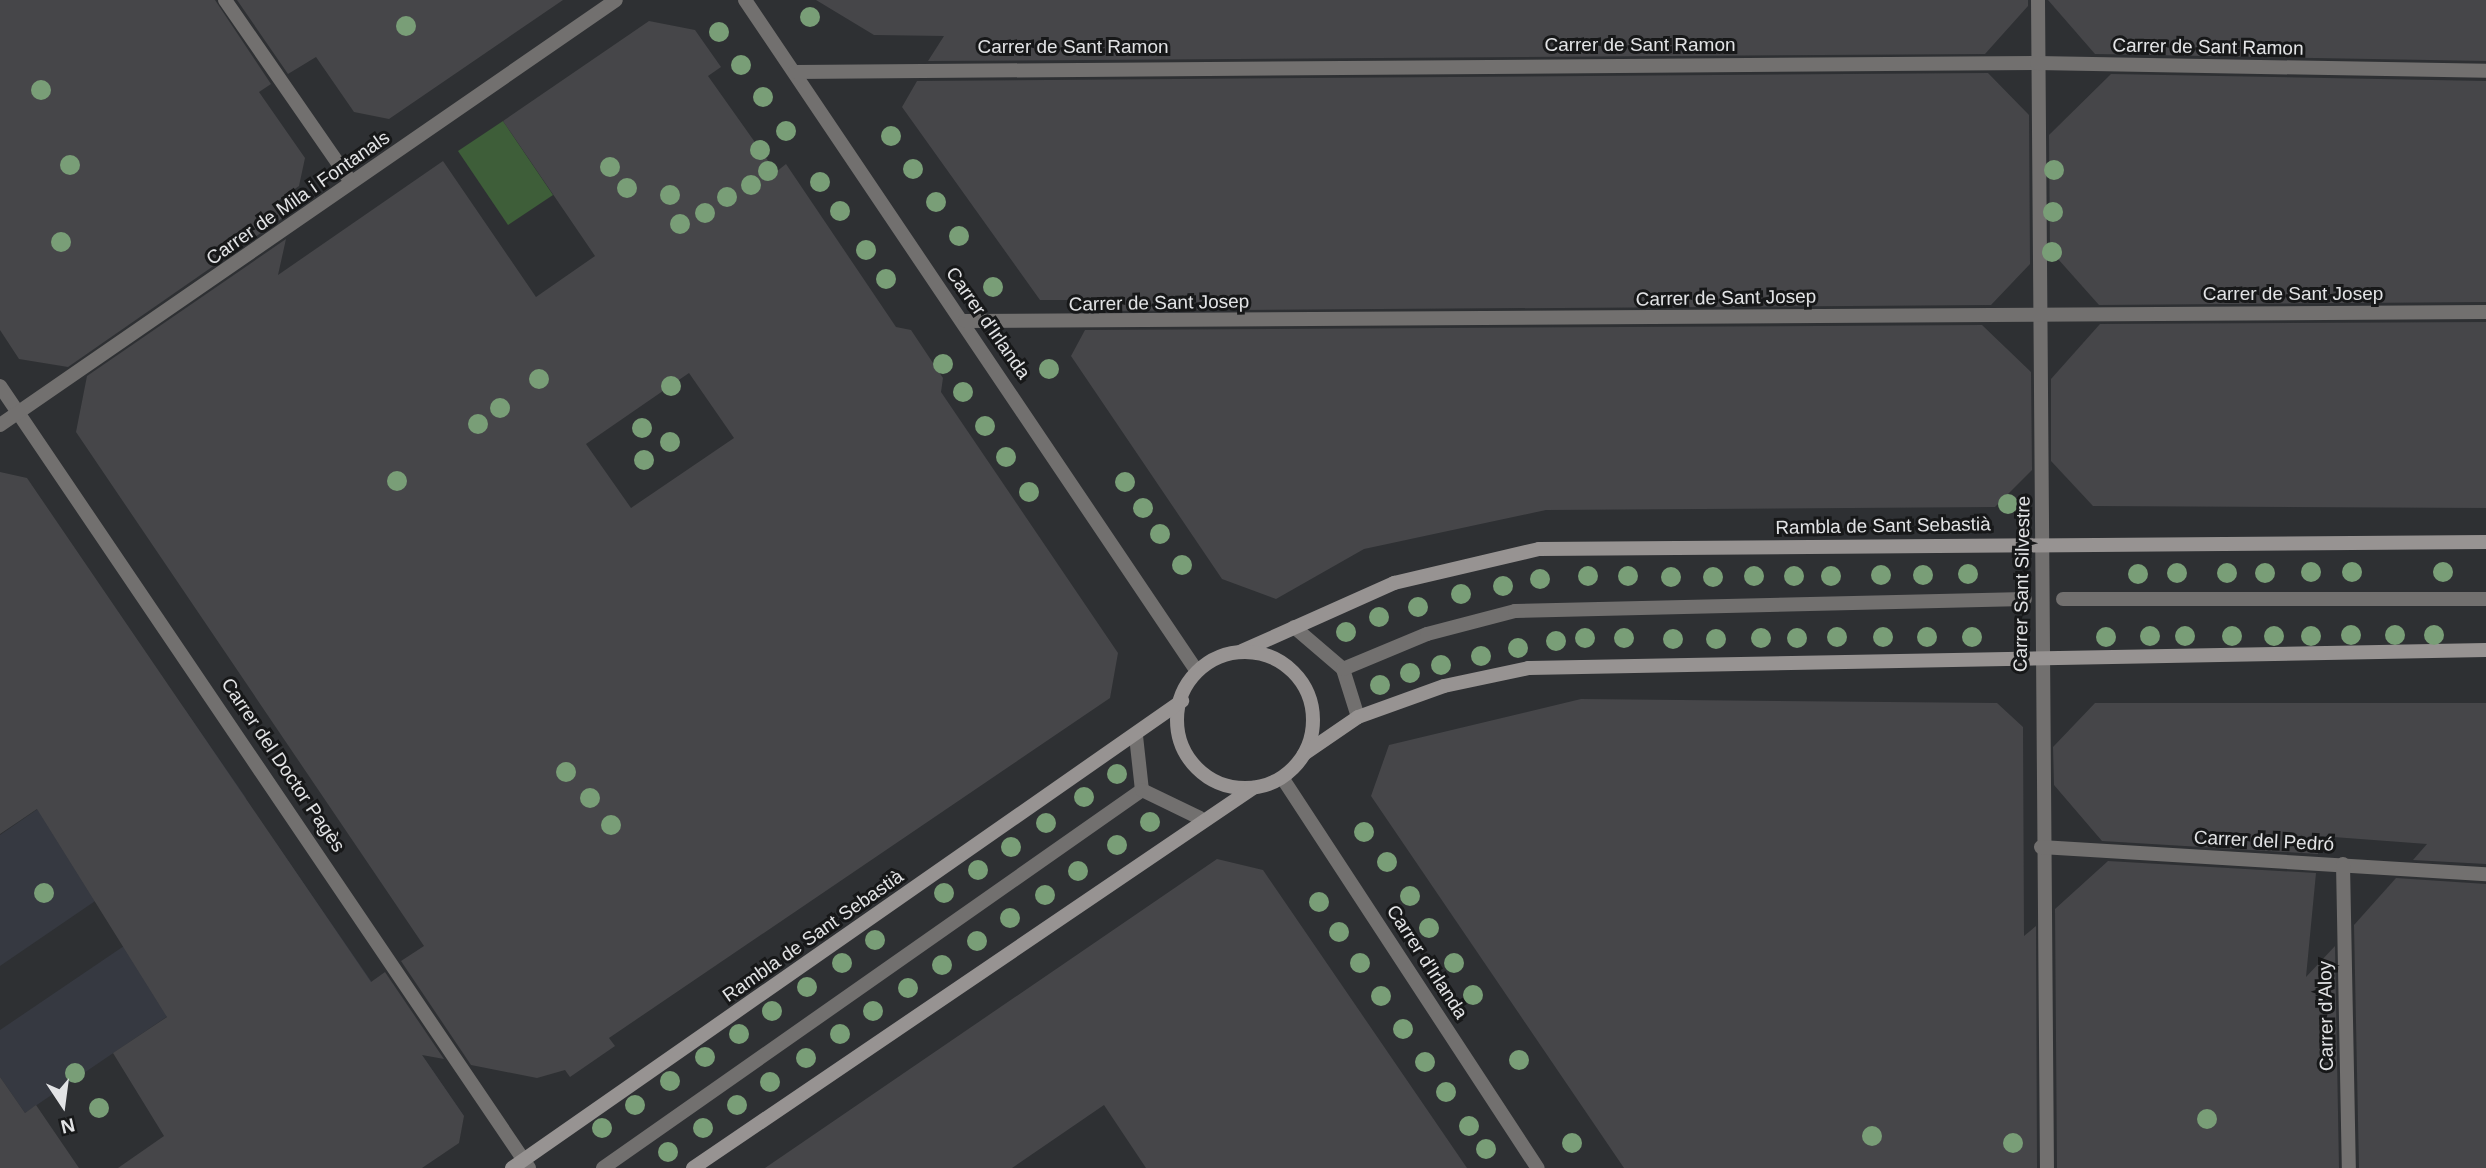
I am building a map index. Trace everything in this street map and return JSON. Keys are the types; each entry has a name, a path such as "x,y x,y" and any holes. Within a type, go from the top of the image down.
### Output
{"street":[{"path":"225,0 351,182"},
{"name":"Carrer de Mila i Fontanals","path":"0,425 615,0"},
{"name":"Carrer d'Irlanda","path":"745,0 965,321 1196,670"},
{"name":"Carrer Sant Silvestre","path":"2038,0 2042,544 2040,847 2048,1168"},
{"name":"Carrer de Sant Ramon","path":"795,72 2037,63 2486,71"},
{"name":"Carrer de Sant Josep","path":"965,321 2486,312"},
{"name":"Carrer del Doctor Pagès","path":"0,386 21,411 522,1165"},
{"name":"Rambla de Sant Sebastià","path":"1242,651 1394,583 1539,550 2486,542"},
{"path":"2063,599 2486,598"},
{"path":"1343,669 1427,634 1515,611 2025,599"},
{"path":"1294,627 1343,669 1358,717"},
{"path":"693,1168 1200,818 1253,788 1283,779 1304,754 1358,717 1444,687 1529,668 2486,650"},
{"path":"1253,788 1230,787 1190,763 1175,719 1196,670 1242,651 1287,665 1304,684 1313,706 1304,754"},
{"name":"Rambla de Sant Sebastià","path":"522,1165 1136,736 1182,701"},
{"path":"1136,736 1142,790"},
{"name":"Carrer d'Irlanda","path":"1283,779 1538,1168"},
{"path":"1142,790 1200,818"},
{"path":"603,1168 1142,790"},
{"name":"Carrer del Pedró","path":"2040,847 2486,874"},
{"name":"Carrer d'Aloy","path":"2343,864 2349,1168"}],"shaded area":[{"path":"184,708 246,798 0,966 0,835"},
{"path":"276,843 464,1116 184,1005 25,1113 0,1077 0,1030"}],"green space":[{"path":"503,121 553,195 508,225 458,151"}],"building":[{"path":"0,0 215,0 271,84 259,92 305,158 299,186 275,203 284,217 68,367 19,359 0,330"},
{"path":"237,0 563,0 389,119 354,112 316,57 288,74"},
{"path":"816,0 2028,0 2028,6 1985,54 928,61 944,36 874,35"},
{"path":"2048,0 2486,0 2486,61 2095,54"},
{"path":"649,21 695,30 721,67 708,76 776,172 786,164 896,327 911,330 943,378 941,392 1118,653 1110,698 609,1038 615,1046 570,1077 565,1070 537,1078 471,1065 401,961 424,946 76,432 87,376 286,239 278,275 443,161 536,297 595,256 503,121","holes":["689,373 734,438 631,508 586,444"]},
{"path":"1988,73 2029,115 2030,264 1991,305 1096,311 1102,300 1040,300 902,107 917,81"},
{"path":"2111,74 2486,81 2486,302 2099,305 2050,250 2049,135"},
{"path":"2486,322 2486,508 2093,506 2051,461 2051,379 2100,324"},
{"path":"1982,325 2031,372 2032,470 1995,507 1546,510 1364,549 1276,599 1222,579 1071,356 1085,330"},
{"path":"0,472 27,478 371,982 385,972 444,1059 422,1055 464,1116 459,1143 422,1168 118,1168 164,1136 113,1053 167,1017 37,809 0,834"},
{"path":"1581,699 1997,703 2023,727 2024,936 2036,926 2037,1168 1624,1168 1371,796 1389,745"},
{"path":"2095,703 2486,703 2486,864 2413,860 2427,844 2320,836 2318,854 2102,841 2054,785 2053,747"},
{"path":"1217,859 1263,870 1467,1168 1146,1168 1104,1105 1012,1168 765,1168"},
{"path":"2108,861 2316,873 2306,977 2335,946 2339,1168 2057,1168 2055,909"},
{"path":"2396,878 2486,884 2486,1168 2359,1168 2354,925"},
{"path":"0,1077 25,1113 36,1105 79,1168 0,1168"}]}
